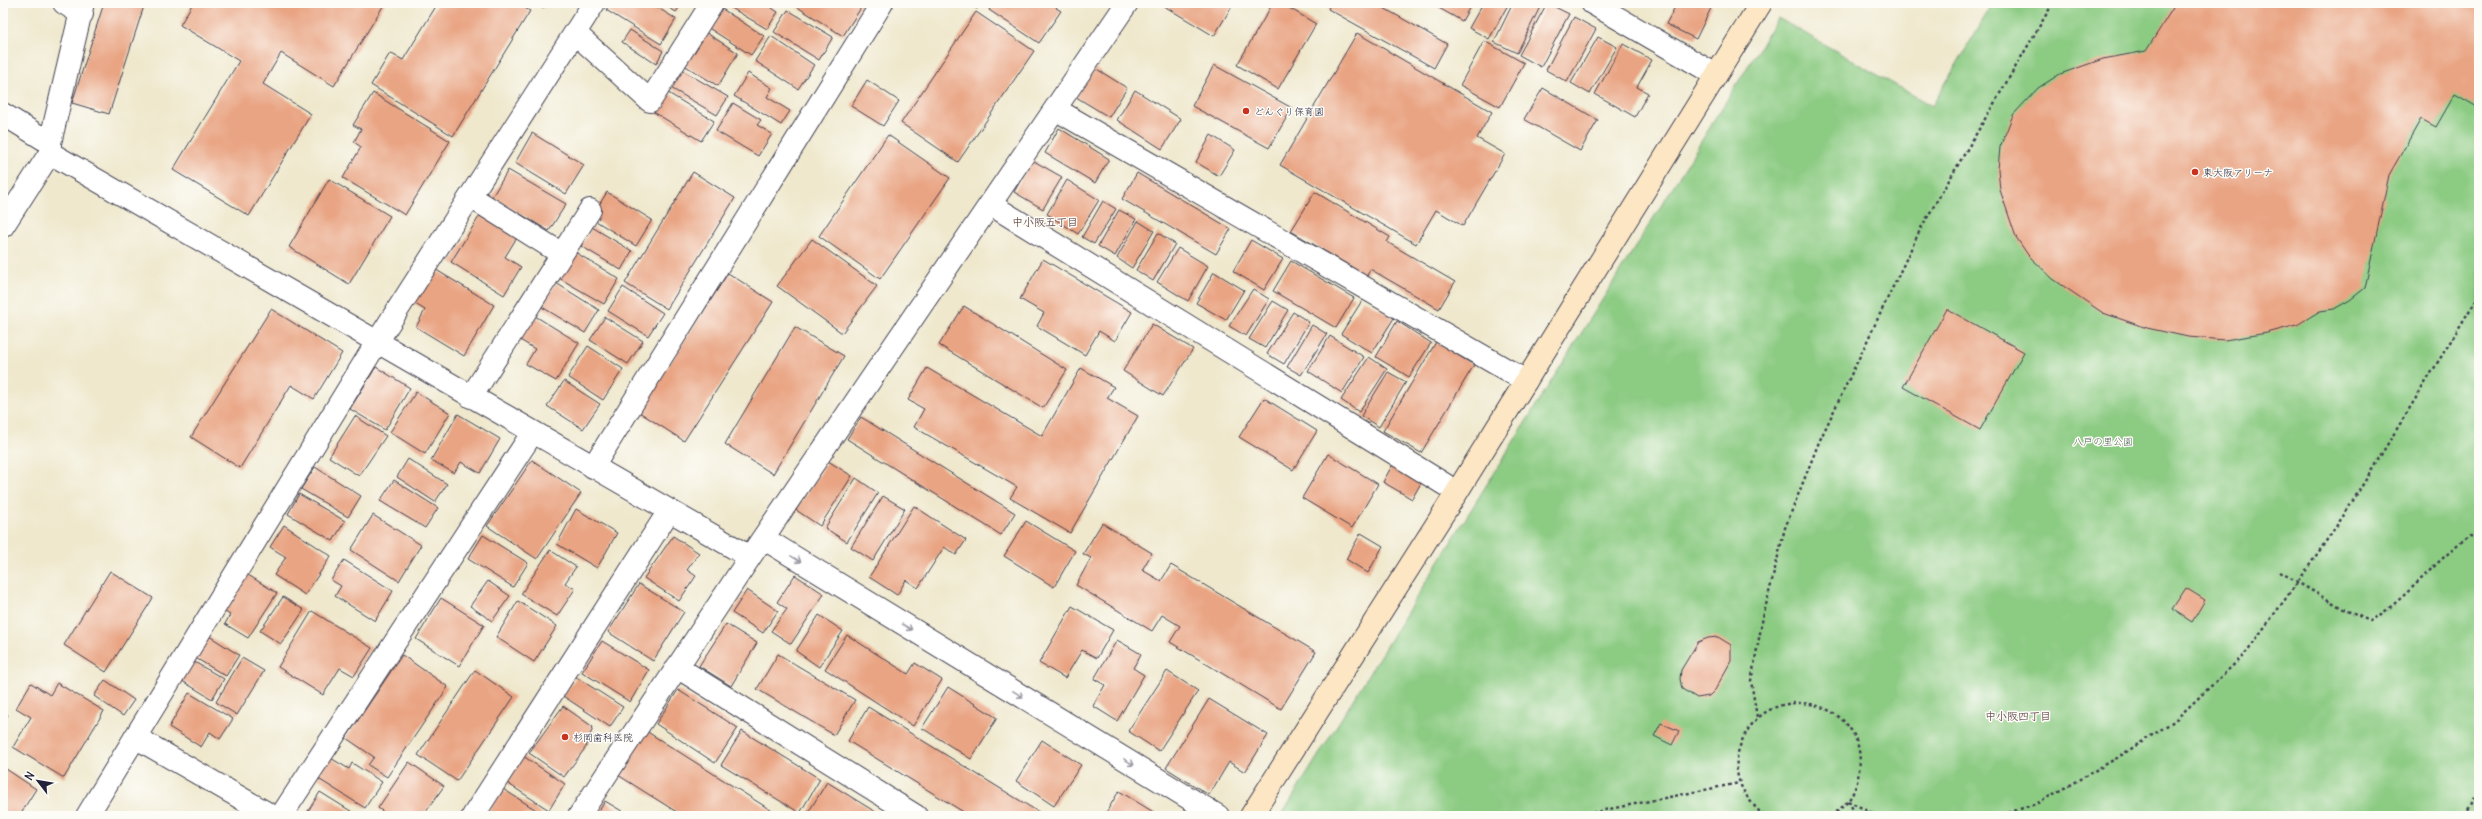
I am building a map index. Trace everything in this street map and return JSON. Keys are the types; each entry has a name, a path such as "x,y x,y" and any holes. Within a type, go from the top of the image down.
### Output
{"street":[{"path":"87,816 377,342 594,3"},
{"path":"575,33 650,101 712,3"},
{"path":"593,467 882,3"},
{"path":"579,816 750,557 1127,3"},
{"path":"1592,3 1716,75"},
{"path":"1251,816 1457,492 1761,3"},
{"path":"3,226 50,148 76,7"},
{"path":"1055,109 1526,381"},
{"path":"3,114 50,148 377,342 750,557"},
{"path":"471,197 562,254"},
{"path":"990,204 1457,492"},
{"path":"471,396 590,210"},
{"path":"281,816 533,432"},
{"path":"473,816 668,511"},
{"path":"763,538 1218,816"},
{"path":"677,667 916,816"},
{"path":"135,737 272,816"}],"path":[{"path":"1757,717 1751,681 1763,617 1785,528 1818,442 1921,228 2053,3"},
{"path":"1997,816 2036,804 2117,758 2174,721 2244,655 2298,582 2346,512 2479,294"},
{"path":"2280,572 2370,621 2389,610 2453,547 2471,536 2479,538"},
{"path":"1764,816 1749,802 1739,783 1736,761 1744,734 1757,717 1775,706 1797,701 1828,709 1844,722 1856,740 1860,762 1857,783 1848,801 1832,816"},
{"path":"1575,816 1739,783"},
{"path":"2465,816 2479,792"},
{"path":"1848,801 1857,816"},
{"path":"1848,801 1878,816"}],"green space":[{"name":"八戸の里公園","path":"1993,3 2479,3 2479,816 1281,816 1778,18 1932,106"}],"building":[{"path":"104,3 145,3 109,114 72,103"},
{"path":"193,3 385,3 334,86 281,53 263,84 311,114 249,216 173,170 239,61 180,25"},
{"path":"438,3 516,3 530,11 453,136 371,85 390,53 403,60"},
{"path":"534,3 546,3 543,8"},
{"path":"611,3 650,3 676,19 661,44 606,10"},
{"path":"661,3 682,3 676,12"},
{"path":"723,3 764,3 778,12 767,29"},
{"path":"791,3 864,3 843,36"},
{"path":"968,3 980,3 977,9"},
{"path":"993,3 1059,3 1056,8 1061,11 1039,43 989,10"},
{"path":"1159,3 1234,3 1214,36"},
{"path":"1273,3 1281,3 1316,24 1278,89 1237,65"},
{"path":"1331,3 1375,3 1447,44 1434,68 1328,9"},
{"path":"1430,3 1472,3 1462,21"},
{"path":"1483,3 1509,3 1489,39 1469,28"},
{"path":"1513,3 1542,3 1517,53 1494,42"},
{"path":"1547,3 1569,14 1541,67 1519,55"},
{"path":"1677,3 1707,3 1712,6 1696,39 1666,24"},
{"name":"東大阪アリーナ","path":"2176,3 2479,3 2479,108 2455,94 2436,127 2421,119 2389,175 2365,288 2350,300 2334,309 2320,311 2297,325 2267,333 2225,340 2188,337 2147,328 2103,313 2053,279 2028,255 2016,237 2000,190 1998,169 2000,147 2013,115 2038,88 2060,74 2103,59 2146,51"},
{"path":"719,7 764,36 751,55 707,27"},
{"path":"788,10 833,37 819,60 774,32"},
{"path":"976,12 1034,51 958,162 901,123"},
{"path":"1574,17 1596,29 1567,82 1546,70"},
{"path":"630,30 663,51 656,64 622,42"},
{"path":"705,32 738,53 718,86 684,65"},
{"path":"1357,33 1492,112 1477,138 1505,154 1463,226 1436,210 1416,244 1280,165"},
{"path":"771,36 814,65 798,89 755,61"},
{"path":"1598,37 1617,47 1590,94 1571,83"},
{"path":"1484,41 1524,63 1500,107 1460,85"},
{"path":"1623,44 1652,60 1637,87 1648,93 1635,117 1595,94"},
{"path":"1214,65 1292,108 1269,148 1192,106"},
{"path":"1095,68 1127,88 1109,117 1076,97"},
{"path":"680,69 728,97 717,115 669,87"},
{"path":"748,73 772,88 767,97 790,111 781,125 734,96"},
{"path":"867,80 899,101 883,126 851,106"},
{"path":"1543,88 1598,120 1580,151 1524,119"},
{"path":"1135,90 1181,119 1162,149 1117,120"},
{"path":"665,91 714,121 701,141 652,111"},
{"path":"373,93 450,141 405,215 343,178 361,147 354,142 361,129 353,125"},
{"path":"733,103 761,120 757,125 772,134 758,156 716,131"},
{"path":"1059,128 1109,159 1095,183 1045,153"},
{"path":"532,133 584,165 566,194 515,163"},
{"path":"888,135 950,178 880,279 819,236"},
{"path":"1211,135 1235,150 1219,176 1196,162"},
{"path":"1032,160 1062,177 1043,209 1014,192"},
{"path":"508,170 566,204 549,231 492,197"},
{"path":"693,172 735,198 667,309 625,283"},
{"path":"1137,173 1231,229 1216,254 1122,199"},
{"path":"329,179 390,216 349,284 289,247"},
{"path":"1067,180 1099,200 1078,234 1047,214"},
{"path":"607,192 652,220 636,246 591,218"},
{"path":"1315,192 1390,237 1387,242 1455,282 1439,309 1370,269 1367,276 1291,231"},
{"path":"1103,201 1116,209 1094,244 1082,237"},
{"path":"1119,210 1136,219 1115,256 1098,246"},
{"path":"482,212 519,234 505,257 521,267 504,295 451,262"},
{"path":"1138,221 1154,231 1132,268 1117,258"},
{"path":"592,227 632,251 621,270 581,246"},
{"path":"1158,233 1175,244 1153,281 1136,270"},
{"path":"812,239 877,286 842,333 777,286"},
{"path":"1251,240 1283,259 1264,290 1233,271"},
{"path":"1178,248 1208,266 1188,301 1157,282"},
{"path":"575,252 619,279 604,304 559,278"},
{"path":"1043,259 1132,312 1115,341 1099,331 1085,355 1037,326 1044,313 1020,299"},
{"path":"1291,261 1354,298 1336,328 1273,291"},
{"path":"433,268 494,305 464,356 416,327 425,310 412,302"},
{"path":"1214,272 1244,290 1226,320 1196,303"},
{"path":"728,273 773,302 684,441 639,412"},
{"path":"556,283 599,310 585,333 542,307"},
{"path":"623,287 663,313 648,336 608,311"},
{"path":"1253,289 1269,299 1246,336 1229,326"},
{"path":"1363,299 1394,318 1372,353 1341,334"},
{"path":"1273,301 1288,310 1265,348 1249,339"},
{"path":"964,306 1067,370 1043,408 939,345"},
{"path":"271,309 342,353 314,399 291,385 240,468 191,437"},
{"path":"1947,309 2024,352 1980,430 1903,387"},
{"path":"1293,312 1309,322 1284,364 1267,354"},
{"path":"535,316 579,343 556,381 526,364 535,349 520,340"},
{"path":"605,317 643,341 628,364 590,340"},
{"path":"1397,321 1431,343 1409,377 1376,357"},
{"path":"1152,324 1193,349 1163,396 1123,371"},
{"path":"1312,325 1327,334 1301,375 1287,367"},
{"path":"795,327 844,356 773,474 725,444"},
{"path":"1330,336 1364,357 1342,393 1308,371"},
{"path":"1436,342 1474,365 1421,453 1383,431"},
{"path":"588,346 623,369 603,400 568,377"},
{"path":"1369,357 1387,369 1359,412 1341,400"},
{"path":"376,367 410,388 385,430 350,409"},
{"path":"927,368 1042,436 1081,368 1114,387 1107,398 1138,416 1070,533 1010,498 1017,487 914,427 924,409 908,400"},
{"path":"1388,372 1406,382 1379,427 1361,416"},
{"path":"564,381 600,404 583,429 547,406"},
{"path":"416,392 450,413 425,454 390,432"},
{"path":"1264,398 1317,431 1293,470 1239,437"},
{"path":"458,414 500,439 480,473 461,462 454,473 431,460"},
{"path":"355,416 386,436 359,476 329,457"},
{"path":"861,417 1015,513 1001,535 847,439"},
{"path":"1328,454 1378,484 1352,528 1302,498"},
{"path":"408,459 447,484 435,502 397,477"},
{"path":"532,460 581,493 537,559 487,526"},
{"path":"828,461 852,476 820,526 796,510"},
{"path":"1393,464 1422,481 1412,499 1383,482"},
{"path":"315,467 361,496 348,517 301,489"},
{"path":"856,478 878,493 847,542 825,528"},
{"path":"394,480 438,508 425,528 380,501"},
{"path":"299,494 345,521 333,541 288,514"},
{"path":"883,496 905,509 873,561 851,547"},
{"path":"914,506 966,540 956,555 944,547 918,588 906,580 897,595 869,577"},
{"path":"576,509 617,533 597,568 557,544"},
{"path":"373,515 421,545 399,581 351,550"},
{"path":"1026,521 1075,551 1054,587 1004,556"},
{"path":"1102,523 1152,553 1142,570 1161,581 1171,565 1316,652 1281,709 1170,642 1180,626 1162,615 1152,631 1076,585 1091,558 1083,554"},
{"path":"284,525 331,556 305,595 274,575 286,557 270,547"},
{"path":"1361,533 1383,546 1368,573 1346,559"},
{"path":"483,535 528,563 513,587 468,559"},
{"path":"673,536 699,553 687,570 696,576 679,601 644,578"},
{"path":"550,550 576,567 565,583 575,589 557,616 521,594"},
{"path":"344,560 393,591 375,621 335,596 341,586 331,580"},
{"path":"110,571 153,598 106,672 64,645"},
{"path":"245,573 277,593 248,638 225,624 230,615 222,610"},
{"path":"795,575 824,594 791,644 771,631 787,609 777,602"},
{"path":"488,581 510,596 492,621 470,606"},
{"path":"639,584 684,612 653,661 608,632"},
{"path":"2186,588 2205,600 2192,622 2172,609"},
{"path":"747,590 778,611 763,633 732,613"},
{"path":"283,597 304,610 281,644 260,631"},
{"path":"441,598 484,625 459,666 416,639"},
{"path":"518,601 557,626 534,662 496,637"},
{"path":"1072,606 1113,630 1097,658 1082,650 1065,678 1039,663"},
{"path":"312,611 372,648 354,676 340,668 323,695 278,667"},
{"path":"819,615 843,631 819,667 796,651"},
{"path":"726,624 757,643 731,686 699,666"},
{"path":"206,634 239,655 226,676 192,656"},
{"path":"847,635 908,674 915,663 942,680 913,726 825,669"},
{"path":"1718,637 1731,645 1731,661 1715,690 1709,696 1697,698 1682,689 1680,679 1681,670 1698,642 1708,638"},
{"path":"1117,640 1141,654 1133,668 1144,675 1117,721 1093,706 1105,685 1094,679"},
{"path":"602,641 649,670 630,702 582,672"},
{"path":"778,654 855,700 834,735 757,689"},
{"path":"402,655 448,687 387,777 368,765 374,757 346,738"},
{"path":"242,658 264,671 237,715 216,702"},
{"path":"191,660 224,679 212,699 179,679"},
{"path":"475,670 514,697 457,781 418,755"},
{"path":"1167,671 1198,691 1159,751 1128,731"},
{"path":"576,677 623,707 610,727 563,696"},
{"path":"105,680 134,700 123,716 94,696"},
{"path":"31,683 50,695 57,683 104,711 64,778 13,747 31,717 16,708"},
{"path":"948,687 997,718 971,759 922,728"},
{"path":"678,690 738,728 715,763 656,724"},
{"path":"189,693 233,719 220,739 210,732 201,747 169,727"},
{"path":"1209,699 1268,735 1245,772 1229,762 1209,795 1166,768"},
{"name":"杉岡歯科医院","path":"563,706 593,727 586,747 564,777 529,753"},
{"path":"868,707 1045,816 970,816 848,741"},
{"path":"3,710 8,715 3,721"},
{"path":"1661,723 1679,731 1672,745 1654,736"},
{"path":"646,731 780,816 683,816 618,775"},
{"path":"742,731 820,779 800,813 721,765"},
{"path":"1042,740 1081,765 1054,806 1016,781"},
{"path":"523,756 565,784 549,810 507,783"},
{"path":"329,757 349,769 352,763 382,782 365,808 317,778"},
{"path":"409,762 444,786 423,816 389,816 378,808"},
{"path":"3,767 36,789 19,816 3,816"},
{"path":"827,782 882,816 806,816"},
{"path":"503,789 544,815 486,816"},
{"path":"1119,791 1160,816 1104,816"},
{"path":"320,792 357,815 305,816"},
{"path":"605,801 630,816 596,816"},
{"path":"106,810 117,816 102,816"}],"place":[{"name":"どんぐり保育園","path":"1246,111"},
{"name":"東大阪アリーナ","path":"2195,172"},
{"name":"杉岡歯科医院","path":"565,737"}],"district":[{"name":"中小阪五丁目","path":"1045,222"},
{"name":"中小阪四丁目","path":"2018,716"}]}
